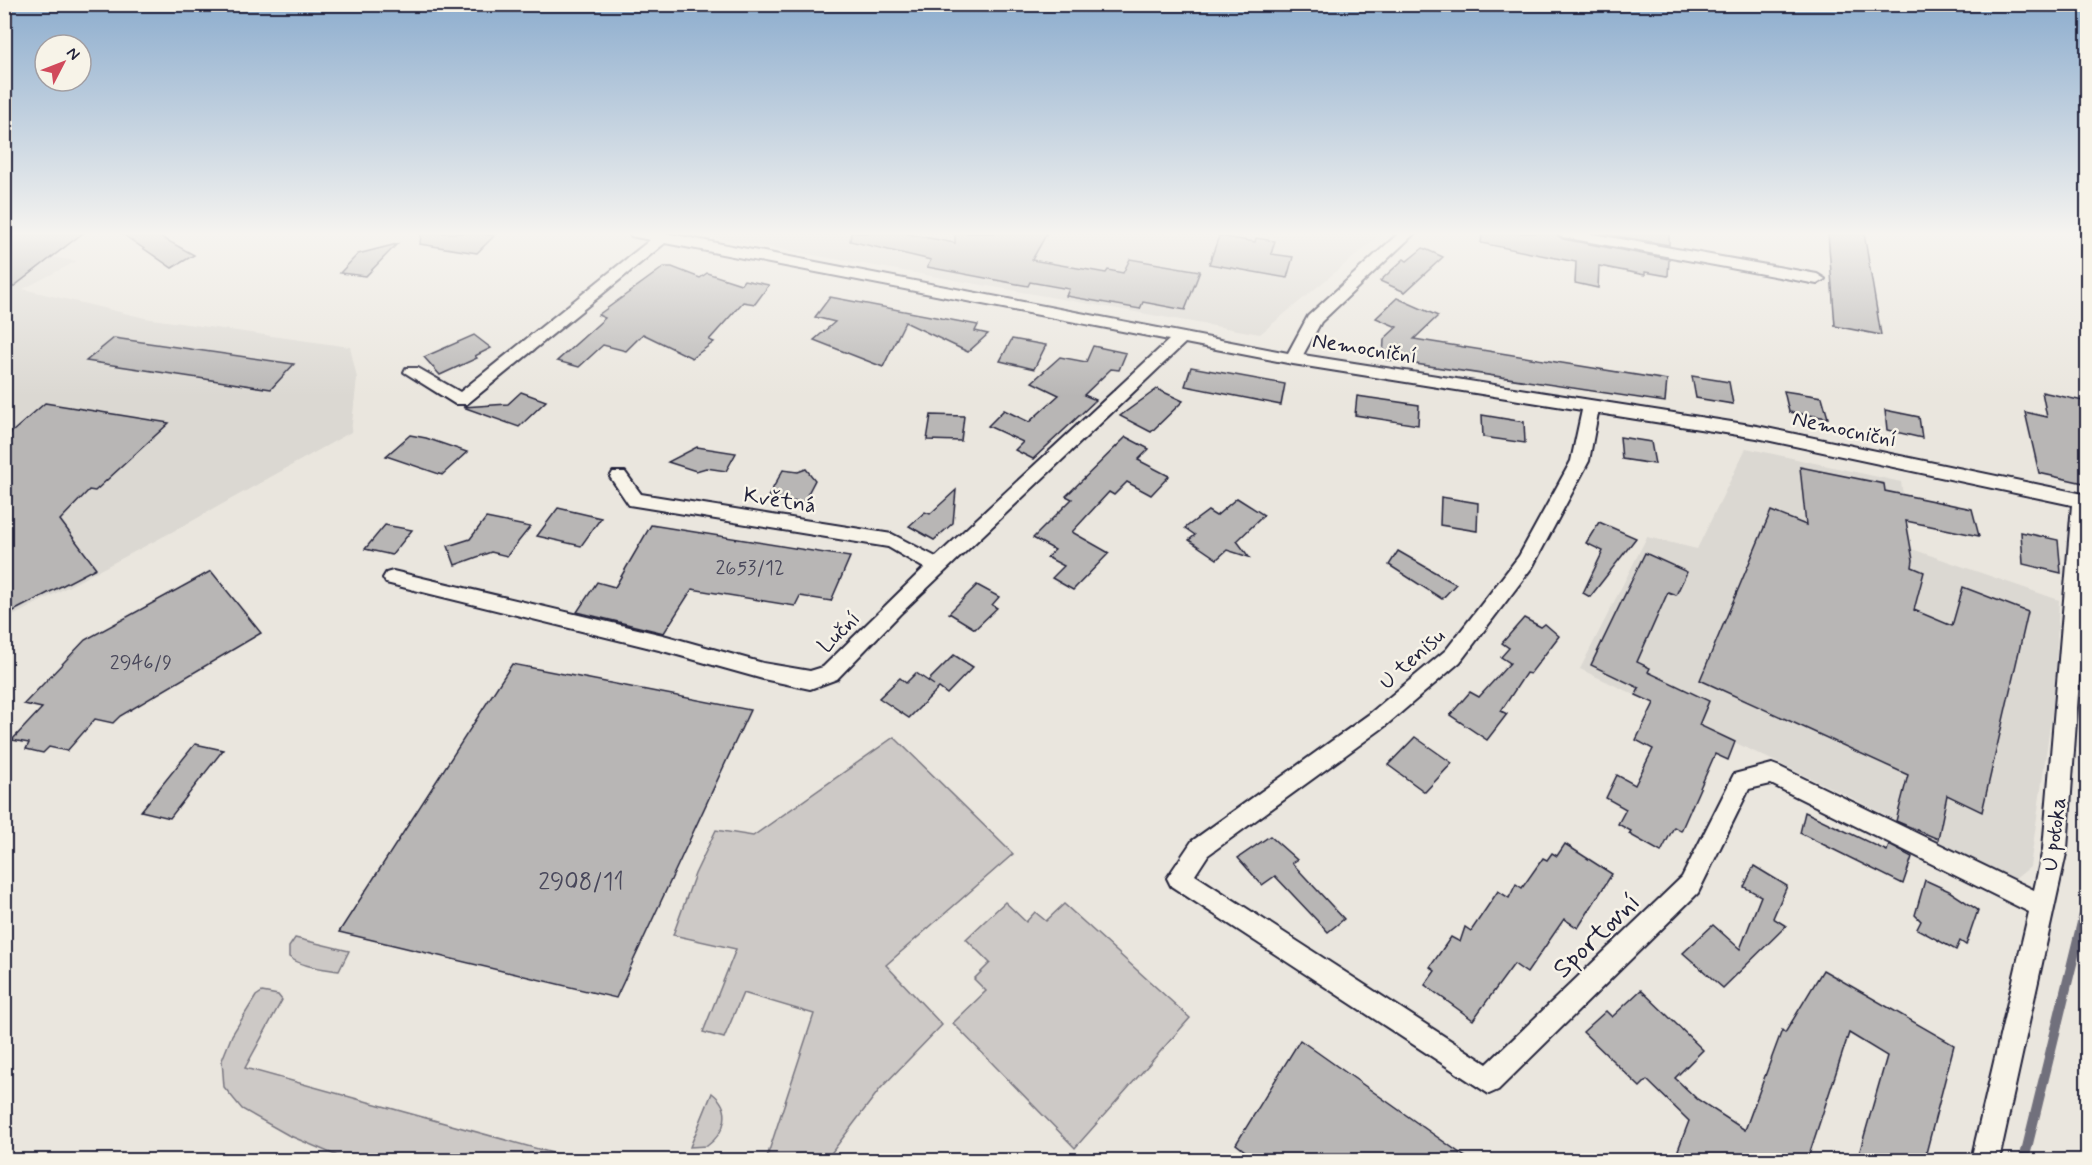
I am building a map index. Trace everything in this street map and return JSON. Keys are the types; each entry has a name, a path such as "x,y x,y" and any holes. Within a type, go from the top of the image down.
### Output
{"street":[{"path":"412,372 461,400 601,287"},
{"name":"Nemocniční","path":"921,287 1293,359 1757,432 2085,502"},
{"path":"1293,359 1314,319 1346,287"},
{"name":"Luční","path":"393,578 810,680 830,673 938,567 1180,338"},
{"name":"U tenisu","path":"1179,878 1200,848 1376,721 1453,656 1531,551 1580,461 1591,406"},
{"name":"Květná","path":"619,477 635,500 892,541 938,567"},
{"name":"U potoka","path":"1985,1161 2055,849 2085,502"},
{"name":"Sportovní","path":"1179,878 1489,1081 1690,885 1742,781 1772,774 2042,906"}],"shaded area":[{"path":"5,287 26,287 23,289 145,318 350,347 357,378 351,432 185,525 5,620"},
{"path":"996,287 1317,287 1260,334"},
{"path":"1746,448 1901,482 1912,549 2059,600 2055,690 2030,867 2014,880 1852,798 1580,669 1647,537 1697,549"},
{"path":"894,737 1013,854 886,965 942,1025 880,1089 826,1160 766,1160 814,1014 743,993 724,1038 703,1032 736,949 673,935 695,874 716,830 753,836"},
{"path":"1005,902 1026,922 1035,912 1046,921 1064,904 1190,1018 1075,1148 953,1023 986,991 974,979 990,963 966,939"},
{"path":"295,938 349,951 339,971 312,967 289,957 289,947"},
{"path":"262,992 278,995 282,1000 245,1068 578,1160 347,1160 288,1135 242,1109 224,1087 222,1060 232,1035 256,996"},
{"path":"712,1093 723,1106 725,1120 719,1134 707,1146 690,1147"}],"building":[{"path":"4,287 13,287 4,294"},
{"path":"636,287 767,287 755,304 743,302 709,340 714,342 692,358 643,334 626,351 603,345 579,367 557,361 605,318 598,315"},
{"path":"1060,287 1194,287 1185,310 1143,302 1140,309 1066,296 1069,289"},
{"path":"1394,287 1410,287 1405,292"},
{"path":"1832,287 1873,287 1881,335 1835,326"},
{"path":"830,297 978,325 975,331 988,334 968,352 905,322 883,367 814,340 835,322 815,317"},
{"path":"1397,298 1438,316 1414,339 1667,380 1665,402 1383,359 1384,339 1397,327 1376,318"},
{"path":"474,335 491,348 475,356 477,358 440,375 424,357"},
{"path":"114,338 294,364 271,389 86,361"},
{"path":"1012,339 1046,345 1034,369 1000,361"},
{"path":"1093,346 1126,353 1119,370 1111,369 1084,395 1096,400 1033,459 1015,450 1023,442 988,426 1004,410 1029,422 1059,395 1032,382 1060,357 1086,362"},
{"path":"1191,367 1285,384 1281,405 1185,386"},
{"path":"1692,376 1729,382 1733,404 1696,398"},
{"path":"1157,389 1183,401 1151,432 1120,416"},
{"path":"1784,391 1822,397 1828,418 1789,412"},
{"path":"521,392 546,401 519,427 463,407 508,404"},
{"path":"2042,392 2088,402 2088,484 2039,473 2025,412 2047,417"},
{"path":"1357,396 1419,405 1418,425 1355,415"},
{"path":"45,403 169,423 95,491 89,490 60,520 96,568 4,616 4,439"},
{"path":"1885,410 1919,417 1922,438 1887,430"},
{"path":"931,415 964,416 961,441 927,440"},
{"path":"1482,415 1524,422 1525,443 1483,437"},
{"path":"410,435 467,452 442,475 386,456"},
{"path":"1126,437 1149,449 1138,460 1169,476 1151,495 1127,482 1114,495 1109,492 1072,532 1109,553 1073,590 1052,578 1064,566 1047,557 1055,550 1033,538 1072,499 1066,496"},
{"path":"1620,437 1651,442 1655,464 1622,459"},
{"path":"697,447 736,453 726,471 706,468 696,471 668,462"},
{"path":"1800,467 1884,484 1885,491 1972,509 1979,536 1906,521 1913,560 1912,567 1924,572 1914,610 1952,626 1963,587 2028,612 1982,812 1947,795 1938,839 1896,821 1908,775 1700,680 1771,511 1806,525"},
{"path":"806,469 815,480 803,503 768,497 783,470 798,472"},
{"path":"956,490 953,523 934,540 909,526 925,512 930,514"},
{"path":"1441,497 1478,503 1477,531 1440,525"},
{"path":"1237,498 1264,515 1237,541 1249,557 1227,550 1217,559 1189,540 1195,535 1185,528 1208,511 1216,516"},
{"path":"558,508 601,518 581,546 537,536"},
{"path":"486,518 530,527 507,556 491,552 455,565 448,546 470,539"},
{"path":"1599,522 1636,538 1590,597 1583,593 1603,551 1586,543"},
{"path":"385,525 412,530 392,555 365,549"},
{"path":"651,525 850,557 831,601 800,596 795,606 692,589 664,633 577,612 597,582 615,587"},
{"path":"2021,532 2058,540 2061,573 2023,564"},
{"path":"1398,551 1456,584 1442,599 1389,565"},
{"path":"1645,553 1687,572 1676,595 1668,592 1637,662 1650,668 1648,672 1709,701 1699,725 1735,742 1728,760 1715,754 1681,831 1674,827 1661,852 1629,834 1631,831 1618,824 1626,809 1606,798 1617,775 1635,785 1653,749 1636,740 1654,703 1636,695 1639,688 1591,665"},
{"path":"211,571 261,633 120,716 113,723 95,719 67,751 49,747 43,753 26,749 29,743 12,740 42,708 24,704 85,640"},
{"path":"977,585 999,597 992,605 997,608 975,629 949,613"},
{"path":"1524,618 1541,627 1545,624 1559,636 1530,674 1526,673 1501,711 1507,714 1487,740 1450,715 1470,692 1479,697 1510,663 1501,657 1509,648 1502,643"},
{"path":"954,655 973,667 947,694 939,688 909,718 879,698 900,678 906,683 916,673 928,681"},
{"path":"512,664 750,710 616,998 339,932"},
{"path":"1415,737 1452,763 1425,792 1388,765"},
{"path":"195,744 223,750 170,818 141,811"},
{"path":"1805,812 1887,851 1889,845 1912,857 1903,884 1800,833"},
{"path":"1270,836 1297,860 1292,863 1344,919 1328,932 1275,876 1262,885 1238,858"},
{"path":"1565,844 1612,874 1578,928 1564,919 1527,973 1514,964 1473,1020 1425,985 1435,971 1430,967 1451,937 1460,942 1465,927 1471,931 1498,891 1509,898 1516,884 1522,888 1543,858 1547,860 1552,853 1557,856"},
{"path":"1754,866 1787,886 1773,918 1786,926 1723,988 1683,953 1713,925 1740,949 1761,896 1744,887"},
{"path":"1925,880 1949,891 1978,910 1966,945 1960,941 1956,950 1917,929 1921,921 1915,915"},
{"path":"1823,970 1954,1045 1924,1161 1857,1161 1887,1056 1849,1033 1807,1161 1694,1161 1678,1150 1689,1121 1647,1080 1640,1087 1583,1032 1606,1011 1612,1017 1641,990 1703,1050 1675,1078 1697,1099 1745,1130 1782,1030 1785,1033"},
{"path":"1300,1040 1471,1161 1258,1161 1236,1144"}],"waterway":[{"path":"2024,1160 2088,898"}]}
